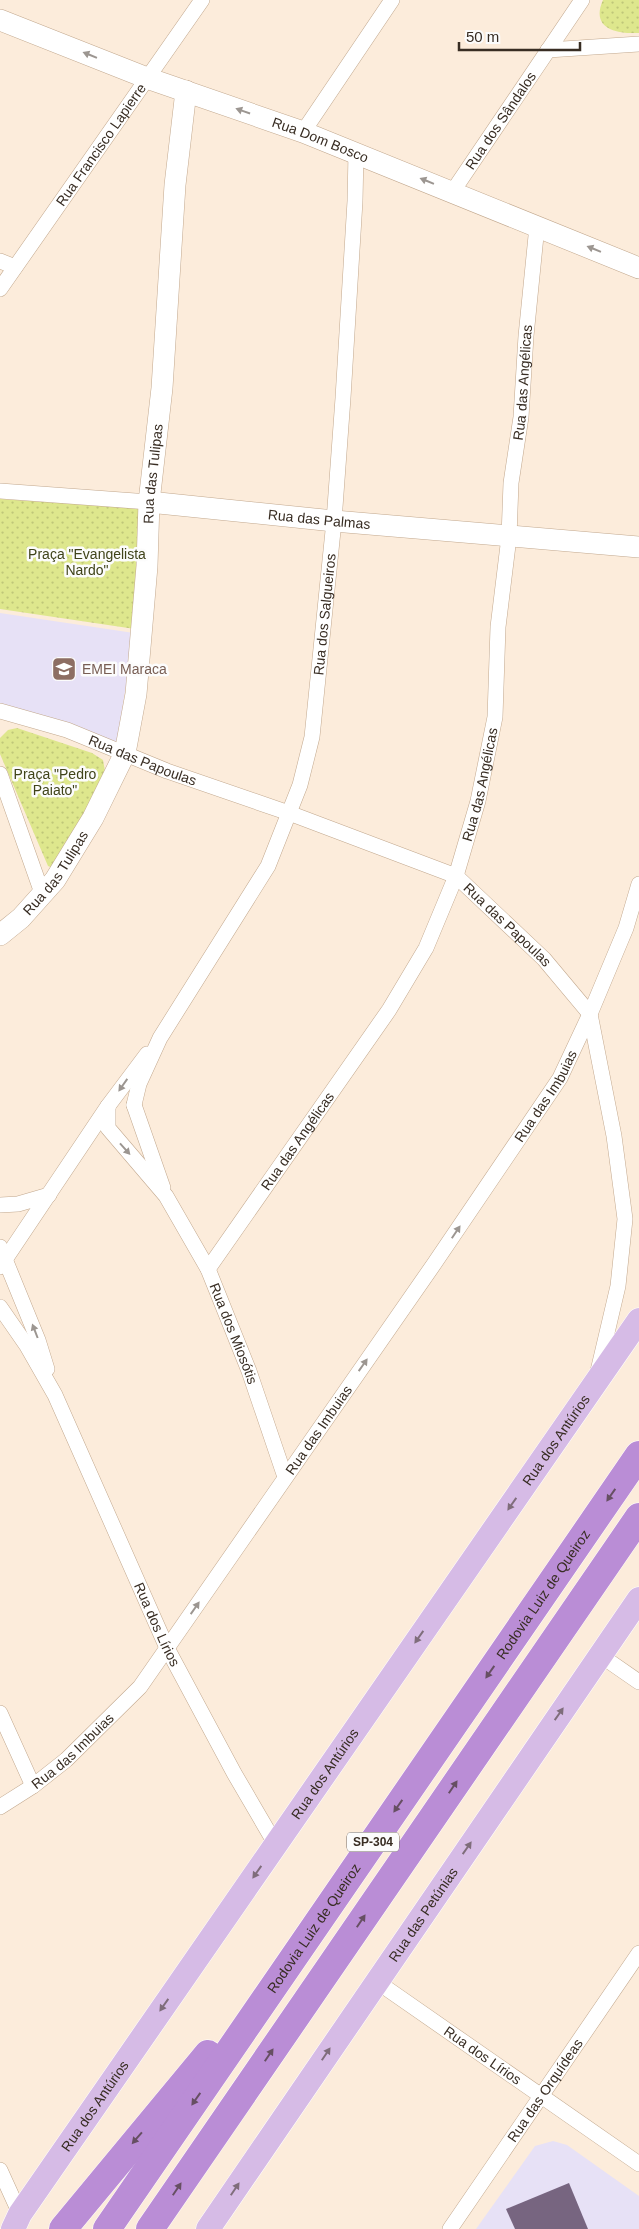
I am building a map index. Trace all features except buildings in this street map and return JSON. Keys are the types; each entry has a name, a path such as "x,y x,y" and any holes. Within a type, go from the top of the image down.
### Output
{"highway":[{"name":"Rodovia Luiz de Queiroz","path":"107,2229 639,1455"},
{"name":"SP-304","path":"150,2229 639,1517"},
{"path":"62,2229 121,2156 194,2072 365,1854"}],"main road":[{"name":"Rua Dom Bosco","path":"0,20 147,78 303,132 639,268"},
{"name":"Rua das Tulipas","path":"0,935 21,918 55,880 93,818 125,753 136,694 147,566 149,502 162,388 175,185 186,91"},
{"name":"Rua das Palmas","path":"149,502 334,521 639,547"},
{"name":"Rua dos Antúrios","path":"14,2224 639,1320"},
{"name":"Rua das Petúnias","path":"208,2229 639,1599"}],"street":[{"name":"Rua Francisco Lapierre","path":"0,289 202,0"},
{"path":"303,132 392,0"},
{"name":"Rua dos Sândalos","path":"453,192 582,0"},
{"path":"548,50 639,44"},
{"name":"Rua dos Salgueiros","path":"134,1105 139,1084 160,1038 268,866 300,786 312,737 334,521 352,255 356,153"},
{"name":"Rua das Angélicas","path":"208,1269 389,1010 426,948 456,876 478,801 494,717 498,627 509,537 511,483 521,417 526,336 537,226"},
{"path":"0,261 15,267"},
{"name":"Rua das Palmas","path":"0,490 149,502"},
{"name":"Rua das Papoulas","path":"0,711 67,730 167,770 289,813 456,876 544,959 590,1014 614,1136 625,1219 618,1286 596,1382"},
{"path":"0,774 42,894"},
{"name":"Rua das Imbuias","path":"0,1807 34,1786 66,1760 140,1687 434,1264 560,1078 590,1014 626,928 639,884"},
{"name":"Rua dos Salgueiros","path":"2,1257 49,1195 133,1069 160,1038"},
{"path":"108,1106 134,1105"},
{"name":"Rua dos Miosótis","path":"134,1105 166,1196 208,1269 249,1371 285,1477"},
{"name":"Rua dos Miosótis","path":"108,1106 108,1128 166,1196"},
{"path":"0,1205 18,1204 49,1195"},
{"name":"Rua dos Lírios","path":"2,1257 38,1340 55,1394 167,1648 234,1773 276,1845"},
{"name":"Rua dos Lírios","path":"0,1307 27,1346 55,1394"},
{"path":"600,1655 639,1682"},
{"path":"0,1713 34,1786"},
{"name":"Rua das Orquídeas","path":"450,2229 639,1953"},
{"name":"Rua dos Lírios","path":"376,1981 639,2164"},
{"path":"0,2170 14,2224"}],"shaded area":[{"name":"EMEI Maraca","path":"0,613 134,633 117,743 0,704"},
{"path":"553,2141 567,2145 639,2196 639,2229 476,2229 535,2146"}],"green space":[{"path":"603,0 639,0 639,33 615,31 608,28 600,18"},
{"name":"Praça \"Evangelista Nardo\"","path":"0,499 63,503 149,502 135,629 0,609"},
{"name":"Praça \"Pedro Paiato\"","path":"17,728 92,753 103,760 105,771 59,866 55,869 48,866 0,754 0,738 8,730"}],"place":[{"name":"EMEI Maraca","path":"64,669"}]}
